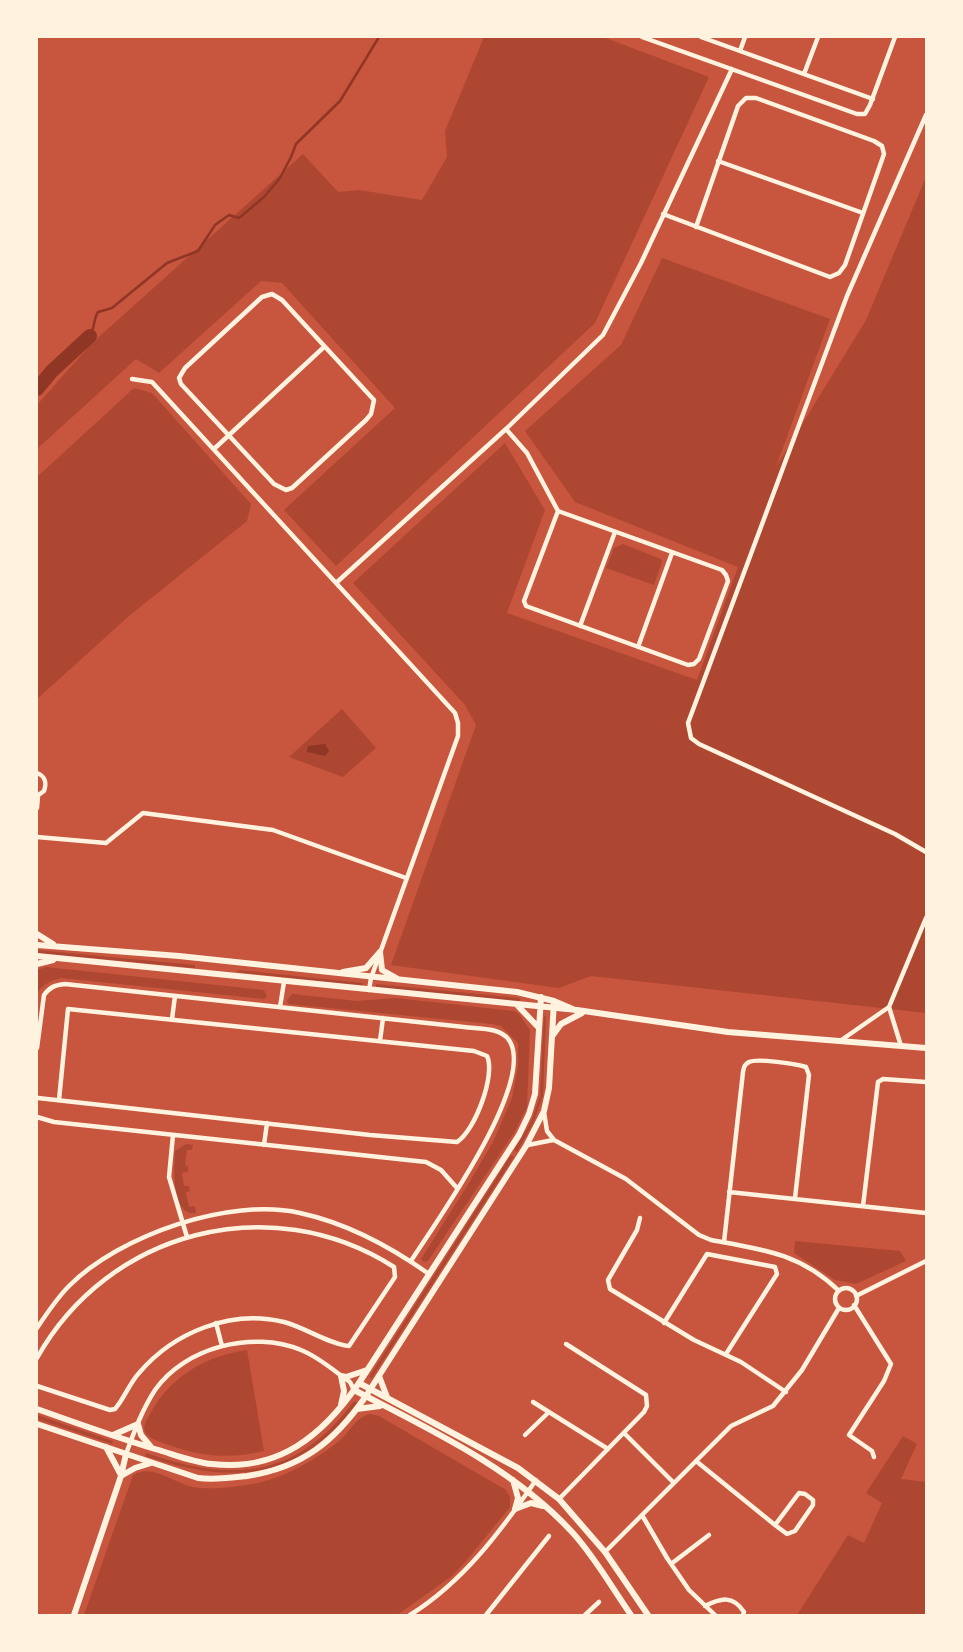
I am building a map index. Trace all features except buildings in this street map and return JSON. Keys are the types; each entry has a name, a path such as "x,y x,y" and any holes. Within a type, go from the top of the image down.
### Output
{"street":[{"path":"642,37 857,114 865,114 873,99 895,37"},
{"path":"701,37 873,99"},
{"path":"740,51 745,37"},
{"path":"804,74 818,37"},
{"path":"336,583 506,429 603,335 641,264 733,69"},
{"path":"663,214 696,227 830,278 839,273 845,265 884,153 882,146 756,98 746,98 738,106 696,227"},
{"path":"926,115 847,296 688,723 691,738 699,744 895,834 926,852"},
{"path":"719,162 863,213"},
{"path":"266,295 282,300 324,347 374,400 370,414 292,488 286,490 274,484 181,384 179,378 186,368 266,295"},
{"path":"214,449 324,347"},
{"path":"132,379 152,382 455,713 458,736 406,877 371,978 369,991"},
{"path":"506,429 527,453 558,511 722,570 728,581 699,659 694,664 688,665 524,604 558,511"},
{"path":"580,626 615,532"},
{"path":"638,647 672,552"},
{"path":"37,773 46,783 44,791 38,796 37,808"},
{"path":"37,837 106,843 143,813 273,830 406,877"},
{"path":"840,1041 889,1007 926,918"},
{"path":"37,934 60,947"},
{"path":"37,945 179,956 517,992 541,997 580,1011"},
{"path":"335,974 366,968 380,952"},
{"path":"380,952 382,970 400,981"},
{"path":"37,956 580,1011 717,1031 926,1048"},
{"path":"37,964 58,958"},
{"path":"280,1007 284,982"},
{"path":"37,1048 44,995 56,985 383,1018 496,1031 505,1035 516,1060 507,1095 488,1138 411,1261"},
{"path":"172,1019 175,996"},
{"path":"37,1409 152,1448 212,1464 262,1461 285,1453 312,1438 341,1408 359,1383 519,1135 535,1094 541,997"},
{"path":"37,1424 150,1463 211,1480 264,1474 291,1464 325,1445 358,1409 526,1146 544,1111 549,1088 554,1001"},
{"path":"515,1004 538,1027"},
{"path":"889,1007 901,1046"},
{"path":"38,1098 370,1135 457,1142 461,1140 484,1096 490,1062 487,1056 474,1051 68,1009 59,1100"},
{"path":"552,1037 561,1024 580,1011"},
{"path":"380,1041 383,1018"},
{"path":"724,1242 744,1068 752,1061 797,1064 806,1067 809,1075 795,1198"},
{"path":"863,1206 878,1082 883,1079 926,1082"},
{"path":"544,1111 547,1131 554,1140 626,1179 699,1235 790,1257 812,1269 839,1291"},
{"path":"37,1116 54,1122 426,1162 440,1170 457,1188"},
{"path":"264,1145 267,1124"},
{"path":"173,1135 169,1177 187,1237"},
{"path":"526,1146 554,1140"},
{"path":"729,1192 926,1213"},
{"path":"37,1328 69,1285 121,1248 182,1222 240,1210 268,1209 299,1213 339,1225 411,1261 430,1275"},
{"path":"640,1217 637,1230 607,1283 610,1289 694,1340 749,1367 786,1392"},
{"path":"37,1358 48,1338 69,1312 111,1273 160,1246 187,1237 217,1230 264,1226 295,1229 351,1244 394,1267 396,1277 349,1346 295,1324 277,1320 232,1320 216,1323 184,1337 161,1352 138,1373 115,1409 110,1410 37,1386"},
{"path":"664,1323 707,1254 772,1266 777,1269 777,1274 726,1354"},
{"path":"856,1296 926,1261"},
{"path":"839,1291 848,1289 856,1296"},
{"path":"839,1291 835,1299 839,1308"},
{"path":"839,1308 849,1309 854,1305 856,1296"},
{"path":"854,1305 891,1364 884,1381 849,1435 872,1451 874,1457"},
{"path":"605,1552 731,1426 773,1406 802,1370 839,1308"},
{"path":"216,1323 222,1346"},
{"path":"74,1615 126,1454 155,1391 175,1369 195,1357 222,1346 247,1342 282,1344 316,1358 350,1382 359,1383 438,1424 536,1480 559,1499 605,1552 648,1615"},
{"path":"559,1499 647,1406 646,1395 566,1344"},
{"path":"341,1376 367,1370"},
{"path":"341,1376 344,1391 341,1408"},
{"path":"379,1376 388,1398"},
{"path":"350,1382 354,1390 512,1478 529,1491 575,1534 631,1615"},
{"path":"533,1402 608,1449"},
{"path":"358,1409 374,1405 386,1406"},
{"path":"525,1435 549,1412"},
{"path":"113,1435 138,1424"},
{"path":"138,1424 141,1435 152,1448"},
{"path":"624,1433 674,1483"},
{"path":"106,1447 121,1476"},
{"path":"696,1461 775,1525 787,1534 792,1533 813,1505 813,1500 805,1493 799,1493 775,1525"},
{"path":"121,1476 150,1463"},
{"path":"512,1478 517,1493 515,1509"},
{"path":"410,1615 444,1590 481,1554 536,1480"},
{"path":"515,1509 531,1503 548,1508"},
{"path":"642,1514 689,1590 715,1615"},
{"path":"671,1564 709,1535"},
{"path":"486,1615 549,1536"},
{"path":"705,1606 721,1598 730,1600 738,1603 743,1615"},
{"path":"586,1615 599,1602"}],"shaded area":[{"path":"484,37 603,37 709,77 595,323 336,566 284,510 395,408 282,283 261,281 159,373 136,359 37,449 37,405 92,343 303,154 338,192 359,190 422,200 447,157 445,131"},
{"path":"926,177 926,1013 591,976 559,988 391,965 476,725 465,705 353,583 505,443 545,510 507,613 697,680 738,567 575,502 525,431 621,345 662,258 830,319 776,467 866,320"},
{"path":"134,388 152,393 251,504 247,521 129,616 37,699 37,477"},
{"path":"623,544 661,559 654,585 606,568 614,548"},
{"path":"342,709 376,748 343,777 289,757"},
{"path":"325,744 329,751 325,756 307,752 308,746"},
{"path":"37,950 195,965 195,968 37,953"},
{"path":"46,967 264,990 267,996 264,999 61,978 47,983 37,994 37,970"},
{"path":"237,972 363,983 362,986"},
{"path":"376,984 520,1000 518,1002 376,988"},
{"path":"292,994 357,1001 395,998 514,1011 530,1030 527,1107 514,1133 428,1261 421,1259 493,1142 512,1098 518,1066 518,1043 501,1026 492,1024 288,1004 287,1000"},
{"path":"544,1016 543,1096 533,1123 517,1152 514,1150 531,1122 540,1096"},
{"path":"186,1144 193,1145 192,1150 187,1150 185,1165 188,1166 188,1172 182,1173 184,1186 189,1186 190,1191 186,1192 189,1207 195,1206 196,1213 188,1212 182,1207 176,1190 175,1151"},
{"path":"511,1155 514,1157 372,1378 369,1377"},
{"path":"795,1241 900,1251 906,1261 856,1284 835,1280 794,1253"},
{"path":"247,1350 264,1451 225,1456 201,1454 163,1443 145,1432 146,1422 159,1399 179,1378 218,1357"},
{"path":"354,1401 357,1403 334,1429 311,1449 287,1462 262,1470 235,1473 207,1471 145,1456 146,1453 177,1463 207,1468 261,1468 286,1460 310,1446 332,1427"},
{"path":"370,1414 379,1416 506,1490 510,1497 510,1507 452,1576 397,1615 84,1615 133,1475 155,1472 200,1488 230,1487 264,1481 298,1468 319,1455 342,1438 360,1418"},
{"path":"37,1415 113,1441 112,1444 37,1419"},
{"path":"903,1436 917,1444 901,1479 926,1482 926,1615 797,1615 848,1535 864,1543 882,1503 866,1493"}],"waterway":[{"path":"90,336 98,312 112,308 167,263 198,251 215,225 229,215 239,218 264,197 280,178 296,144 340,101 379,37"},
{"path":"37,389 52,371 90,336"}]}
